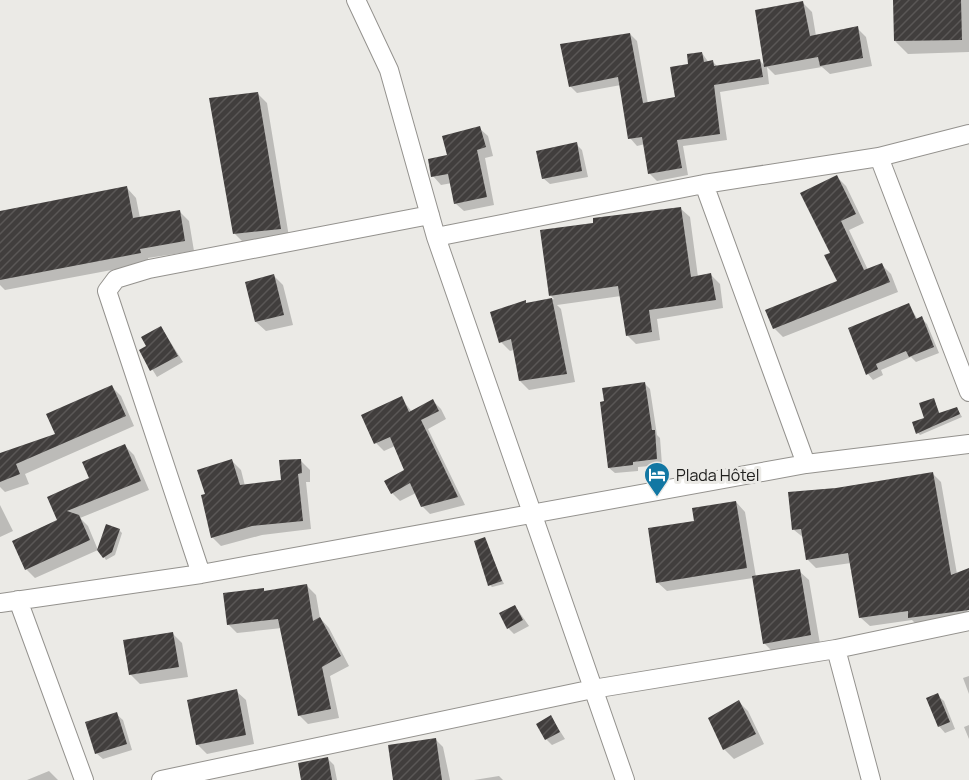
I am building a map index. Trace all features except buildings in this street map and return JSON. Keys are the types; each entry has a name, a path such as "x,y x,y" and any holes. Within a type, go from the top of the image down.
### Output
{"street":[{"path":"356,0 389,70 436,237 625,780"},
{"path":"436,237 704,184 879,157 969,134"},
{"path":"879,157 969,392"},
{"path":"704,184 806,464"},
{"path":"201,574 107,291 116,279 149,269 430,215"},
{"path":"0,603 201,574 806,464 969,444"},
{"path":"18,600 84,780"},
{"path":"161,780 593,689 836,649 969,621"},
{"path":"836,649 871,780"}],"place":[{"name":"Plada Hôtel","path":"657,498"}]}
